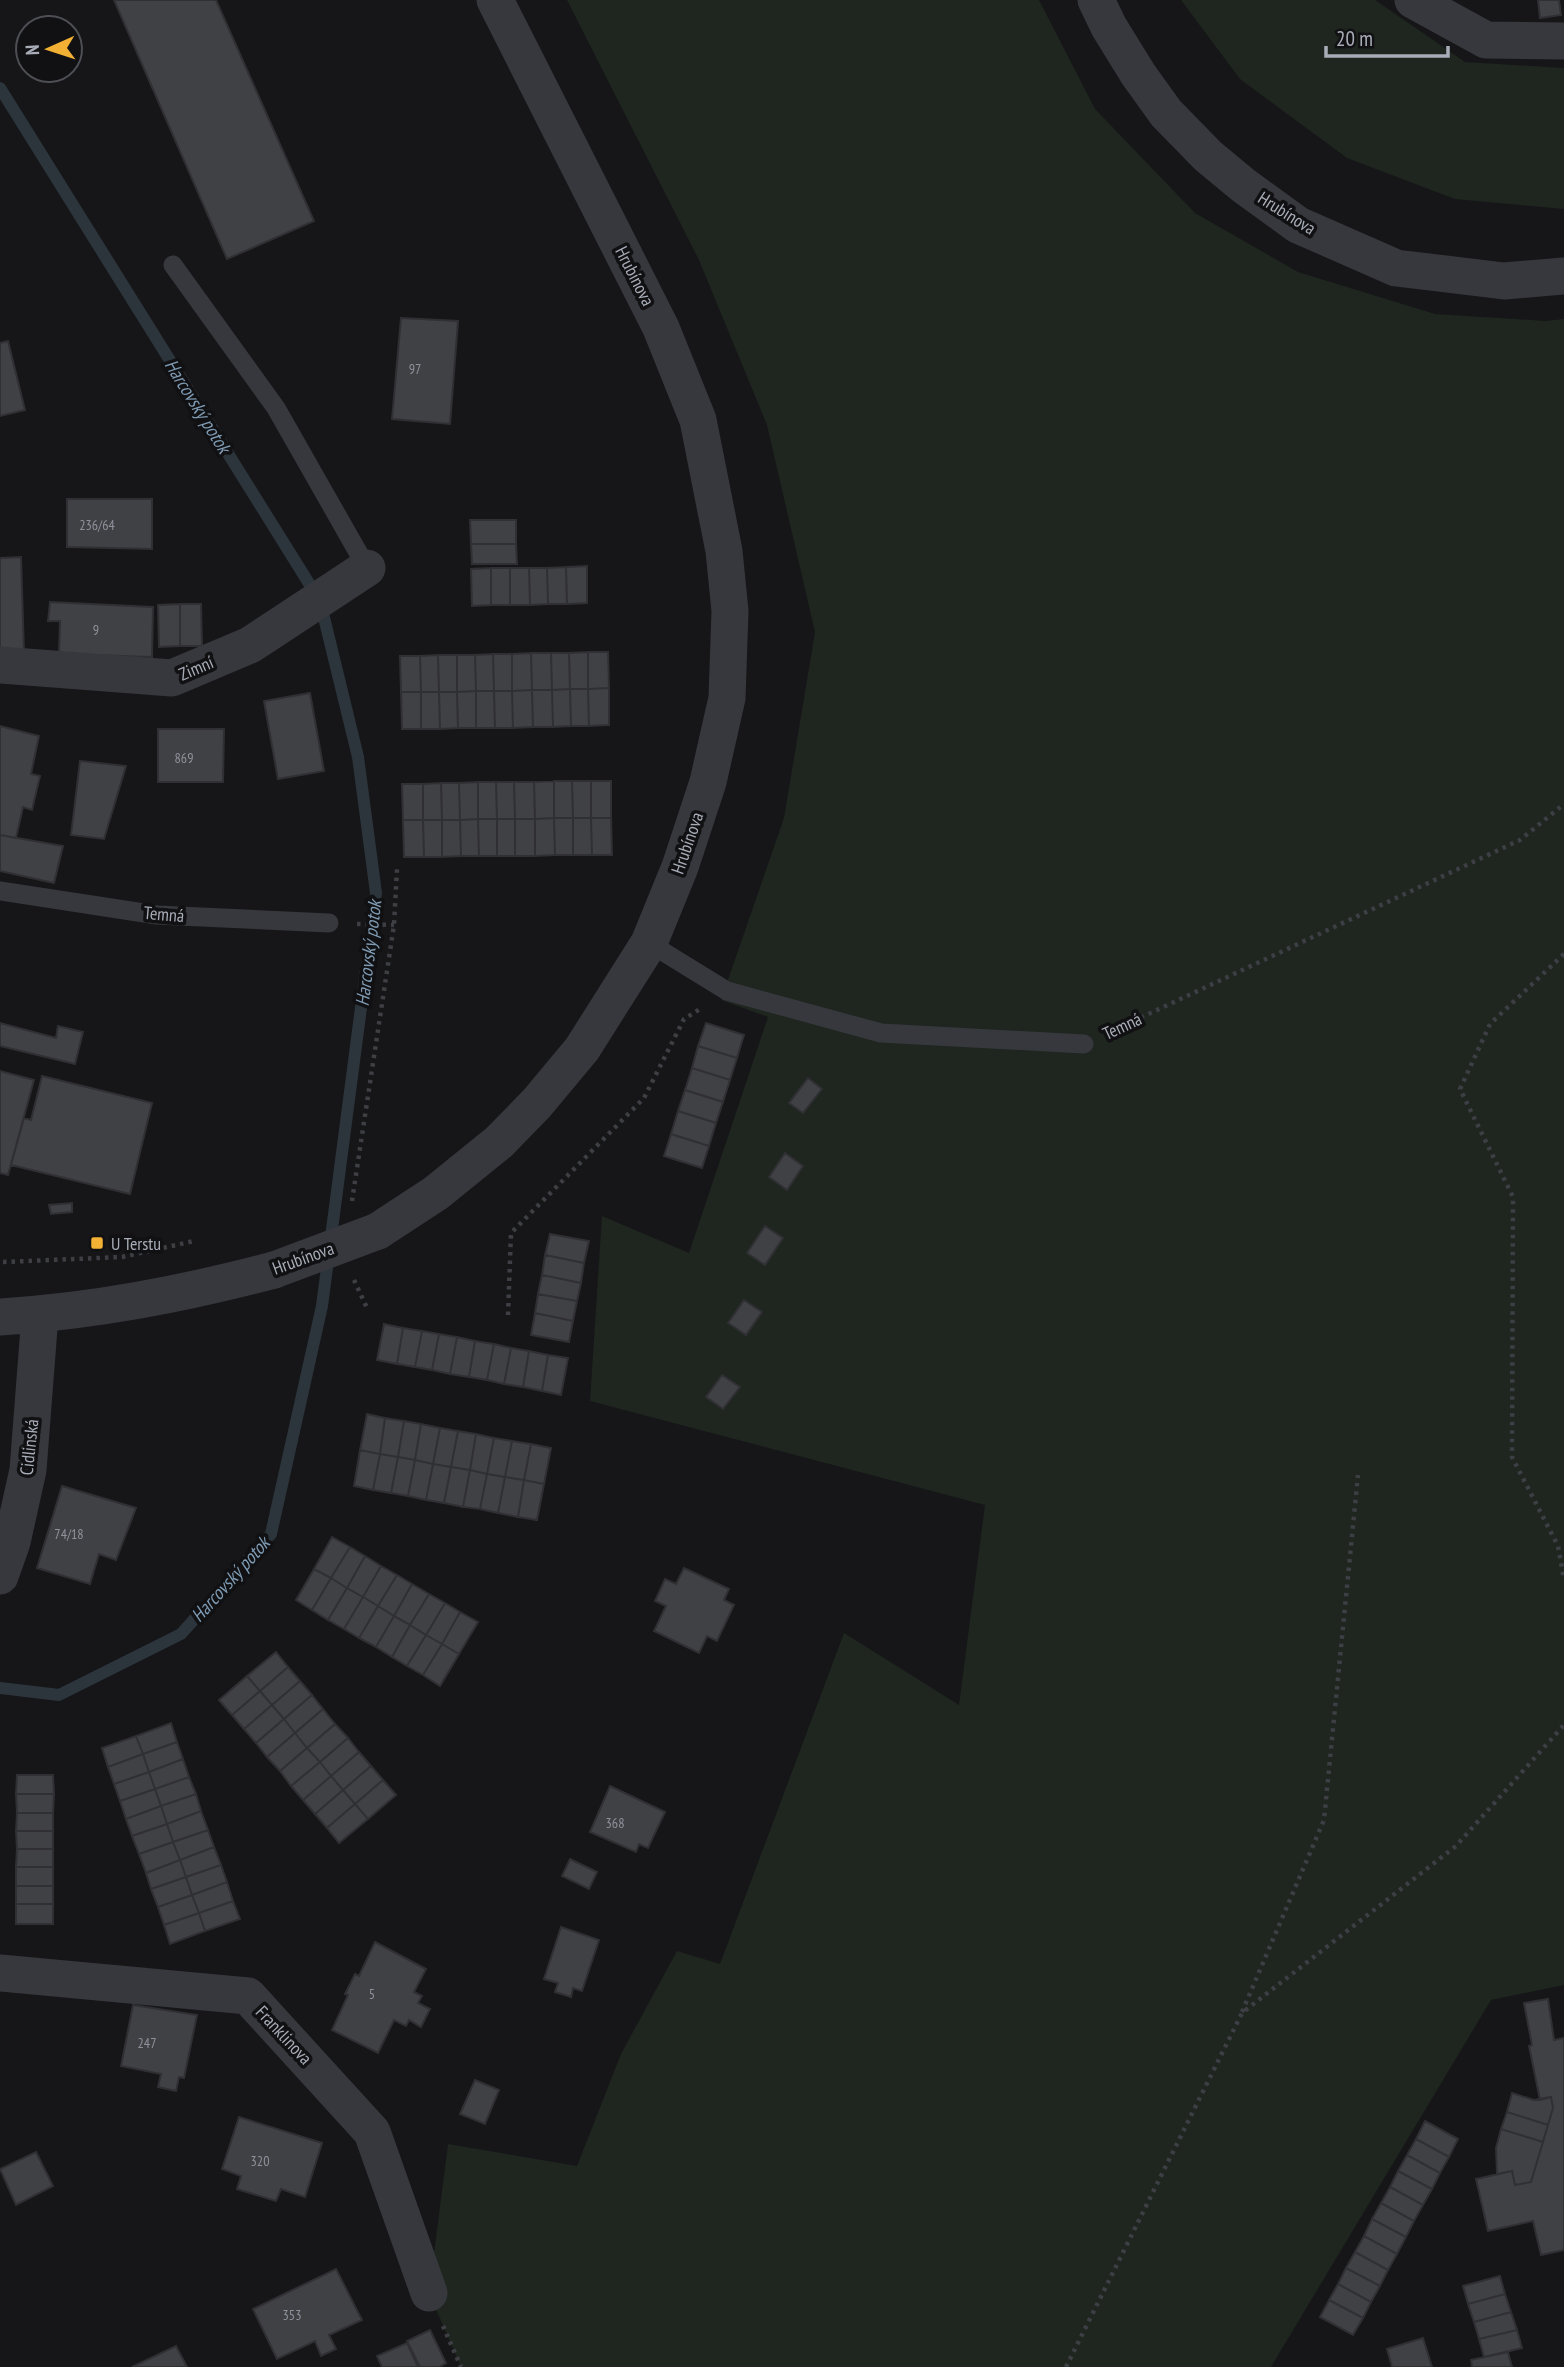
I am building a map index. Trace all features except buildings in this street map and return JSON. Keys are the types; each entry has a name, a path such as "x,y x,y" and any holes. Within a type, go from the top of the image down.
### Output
{"street":[{"name":"Hrubínova","path":"0,1317 102,1308 274,1270 364,1222 436,1193 499,1142 537,1103 582,1049 649,943 680,867 708,782 727,698 730,611 724,551 698,420 666,339 495,0"},
{"name":"Hrubínova","path":"1096,0 1138,74 1166,113 1208,156 1298,225 1396,268 1504,281 1564,275"},
{"path":"1413,0 1486,40 1564,41"},
{"name":"Zimní","path":"0,665 172,678 250,645 356,575"},
{"name":"Cidlinská","path":"0,1576 12,1542 28,1470 40,1315"},
{"name":"Franklinova","path":"0,1973 248,1996 372,2132 429,2293"}],"lane":[{"path":"173,264 276,408 356,575"},
{"name":"Temná","path":"0,891 157,915 329,923"},
{"name":"Temná","path":"649,943 727,991 881,1033 1084,1044"}],"path":[{"name":"Temná","path":"1084,1044 1520,840 1564,804"},
{"path":"364,1222 394,925 397,869"},
{"path":"1564,954 1490,1024 1460,1089 1513,1197 1512,1457 1558,1546 1564,1579"},
{"path":"508,1315 511,1233 644,1098 684,1019 727,991"},
{"path":"1,1263 122,1257 194,1241"},
{"path":"350,1273 367,1308"},
{"path":"1066,2366 1242,2013 1324,1820 1358,1475"},
{"path":"1242,2013 1456,1846 1564,1725"}],"shaded area":[{"path":"567,0 1039,0 1095,109 1195,213 1298,272 1435,314 1546,321 1564,319 1564,1985 1491,2000 1271,2367 461,2367 429,2293 448,2144 577,2166 621,2054 677,1951 720,1964 844,1633 959,1705 985,1505 590,1401 602,1216 689,1253 768,1017 721,1000 784,818 815,632 767,425 699,260"},
{"path":"1181,0 1375,0 1465,62 1564,68 1564,209 1455,199 1347,158 1240,79"}],"waterway":[{"name":"Harcovský potok","path":"0,88 320,601 358,757 376,893 322,1306 271,1534 181,1634 59,1695 0,1688"}],"place":[{"name":"U Terstu","path":"97,1243"}]}
